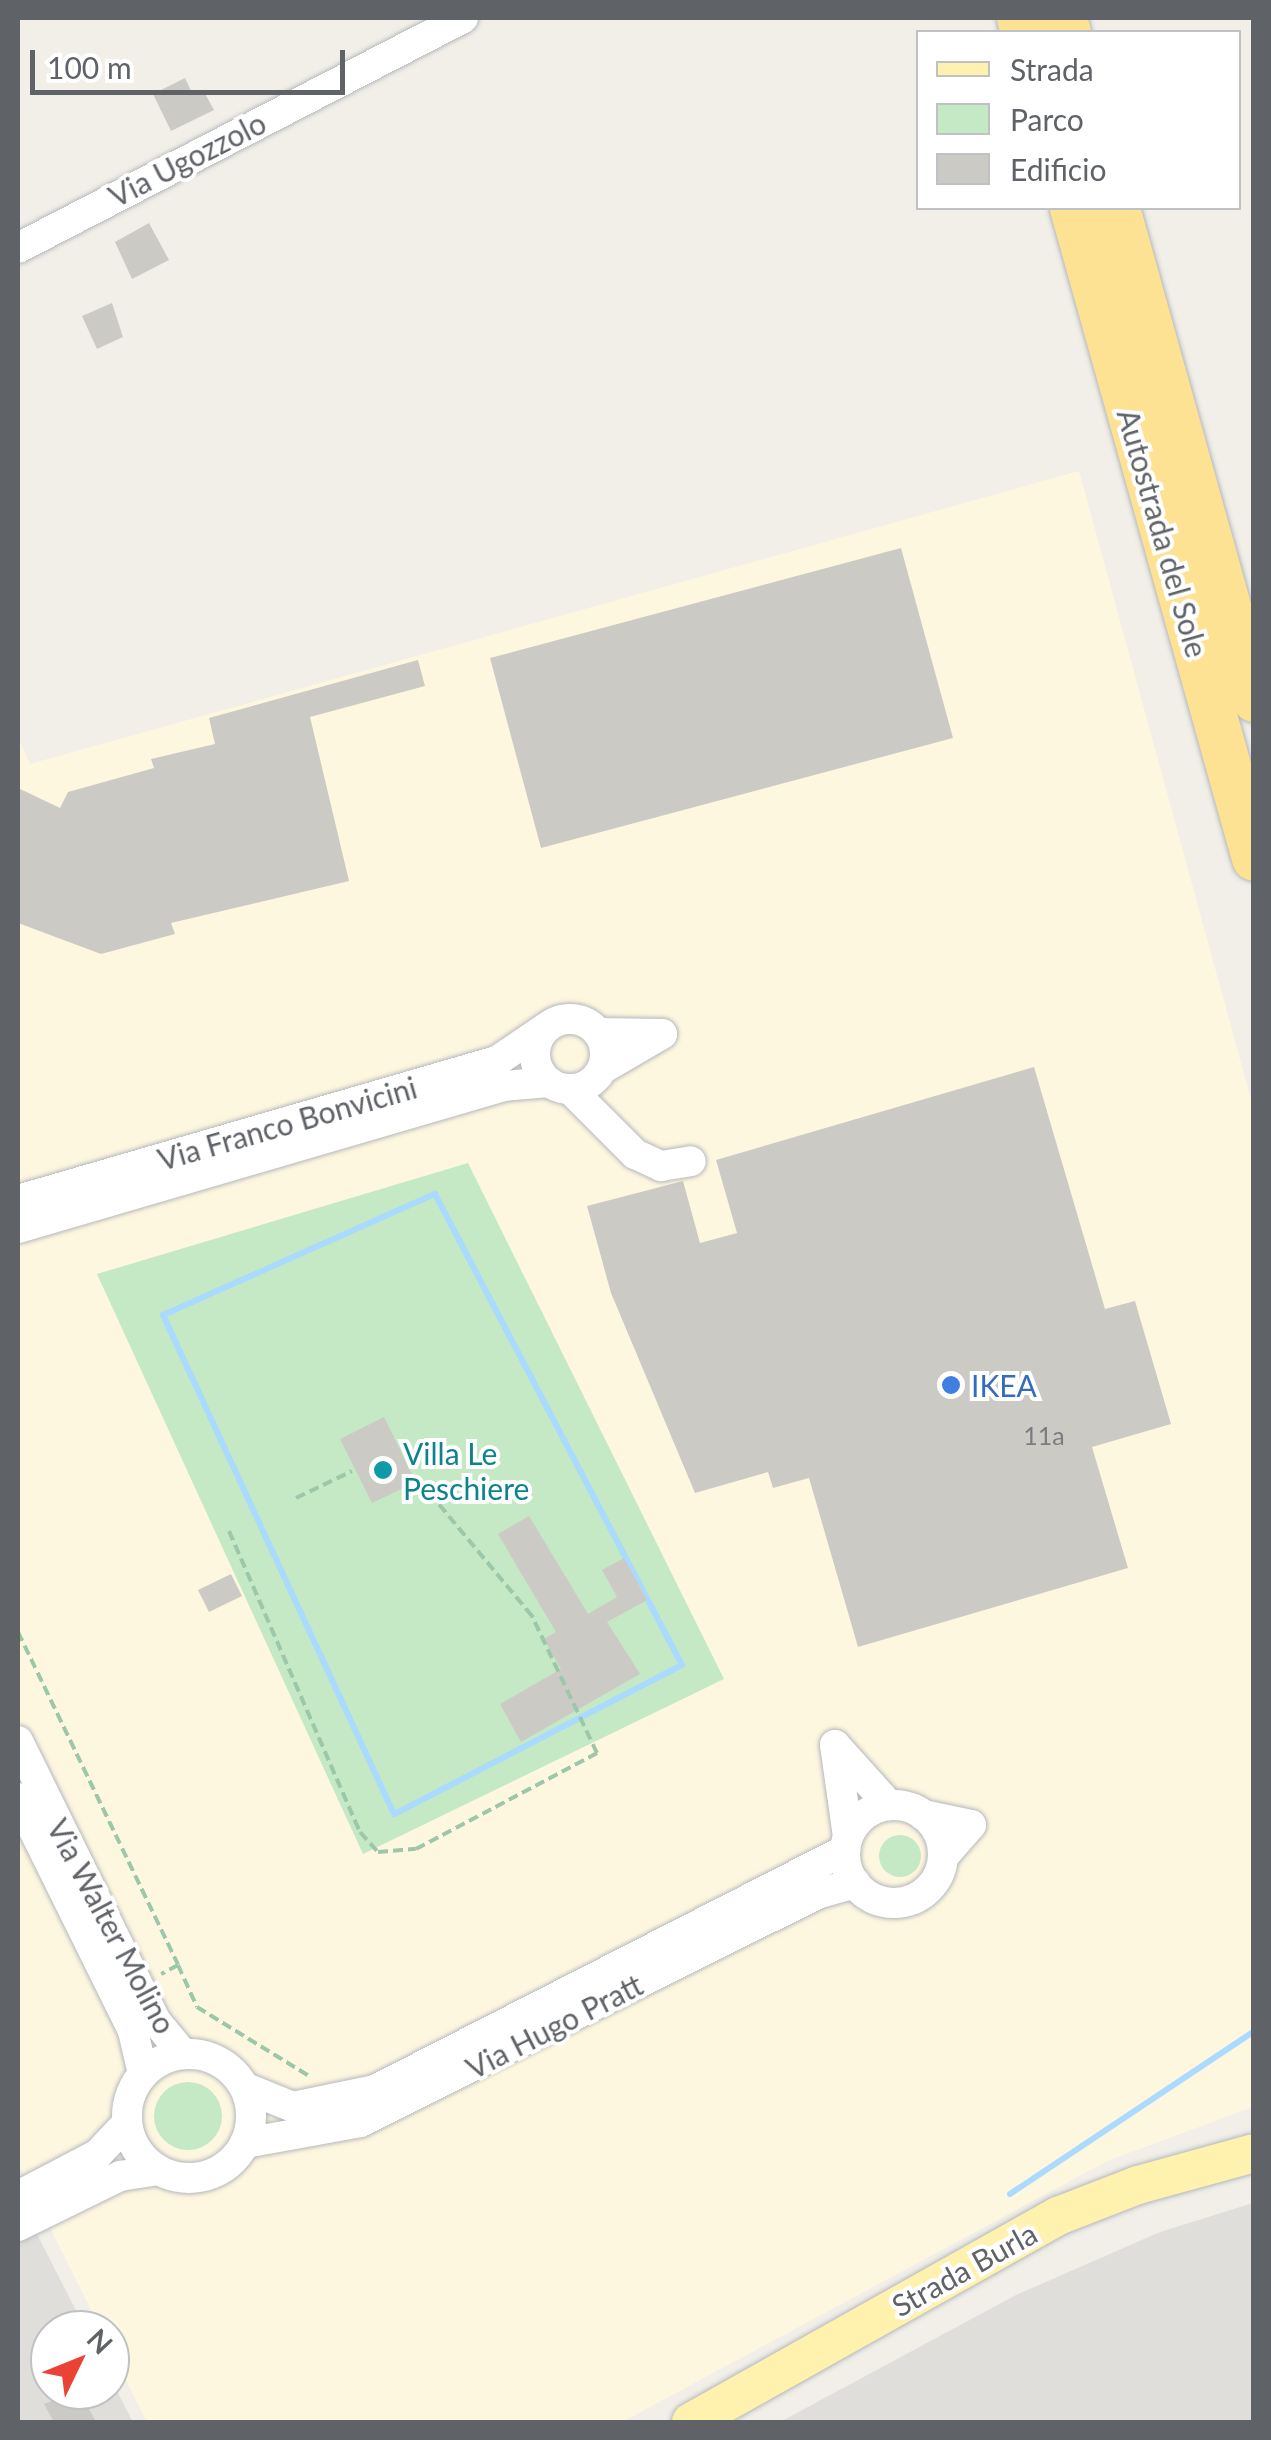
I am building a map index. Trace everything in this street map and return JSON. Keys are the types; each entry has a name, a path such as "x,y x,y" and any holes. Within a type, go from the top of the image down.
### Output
{"highway":[{"name":"Autostrada del Sole","path":"1073,210 1254,858"},
{"name":"Autostrada del Sole","path":"1118,210 1254,699"}],"main road":[{"name":"Strada Burla","path":"690,2422 1058,2216 1138,2185 1254,2153"}],"street":[{"name":"Via Ugozzolo","path":"18,248 453,20"},
{"path":"604,1118 598,1033 568,1018 547,1027 534,1056 559,1086 604,1118 649,1162 691,1162"},
{"name":"Via Franco Bonvicini","path":"18,1200 498,1061 547,1027"},
{"name":"Via Franco Bonvicini","path":"18,1228 504,1086 559,1086 600,1072 662,1034 598,1033"},
{"name":"Via Walter Molino","path":"18,1741 137,1986 183,2054"},
{"path":"835,1746 889,1806 924,1815 935,1826 944,1856 932,1887 905,1902 877,1901 855,1883 835,1746"},
{"name":"Via Walter Molino","path":"18,1798 133,2031 143,2074"},
{"path":"847,1843 864,1816 889,1806"},
{"name":"Via Hugo Pratt","path":"246,2088 293,2107 375,2090 847,1843"},
{"name":"Via Hugo Pratt","path":"245,2144 360,2122 817,1894 855,1883"},
{"path":"183,2054 216,2059 246,2088 252,2108 245,2144 211,2175 191,2179 159,2170 140,2154 127,2123 131,2093 143,2074 183,2054"},
{"path":"18,2196 98,2154 127,2123"},
{"path":"18,2226 120,2176 159,2170"}],"path":[{"path":"296,1498 352,1471"},
{"path":"230,1531 360,1832 378,1852 416,1849 598,1753 532,1616 421,1483"},
{"path":"18,1632 197,2007 318,2079"},
{"path":"137,1986 178,1965"}],"shaded area":[{"path":"1079,471 1253,1107 1253,2107 1107,2161 622,2422 147,2422 130,2388 130,2310 91,2310 18,2163 18,738 30,764"},
{"path":"18,2197 76,2310 30,2310 30,2410 127,2410 133,2422 18,2422"},
{"path":"1253,2203 1253,2422 780,2422 1016,2295 1160,2232"}],"green space":[{"path":"468,1163 724,1679 363,1854 97,1274"},
{"path":"900,1835 915,1841 921,1856 915,1871 900,1877 885,1871 879,1856 885,1841"},
{"path":"188,2082 201,2084 212,2092 220,2103 220,2129 212,2140 201,2148 188,2150 175,2148 164,2140 156,2129 154,2116 156,2103 164,2092 175,2084"}],"building":[{"path":"185,78 193,95 203,90 214,110 171,131 153,94"},
{"path":"149,223 169,260 132,279 115,242"},
{"path":"112,303 123,337 97,349 82,316"},
{"path":"901,548 953,738 541,848 490,658"},
{"path":"418,660 425,686 310,717 349,881 171,923 175,934 101,954 18,923 18,788 60,808 68,792 154,768 151,759 215,744 209,718"},
{"name":"IKEA","path":"1034,1067 1105,1309 1135,1301 1171,1424 1092,1447 1128,1568 858,1647 809,1478 773,1488 768,1472 695,1493 611,1293 587,1206 683,1181 700,1243 737,1233 716,1160"},
{"name":"Villa Le Peschiere","path":"384,1417 416,1482 372,1503 340,1439"},
{"path":"529,1516 588,1614 617,1597 602,1570 624,1558 647,1600 607,1622 640,1674 521,1742 500,1704 561,1669 544,1639 556,1632 498,1534"},
{"path":"231,1574 242,1596 209,1612 198,1590"},
{"path":"47,2410 90,2410 96,2422 54,2422"}],"waterway":[{"path":"435,1194 682,1665 394,1814 163,1315 435,1194"},
{"path":"1010,2194 1254,2031"}],"place":[{"name":"IKEA","path":"951,1385"},
{"name":"Villa Le Peschiere","path":"383,1470"}]}
